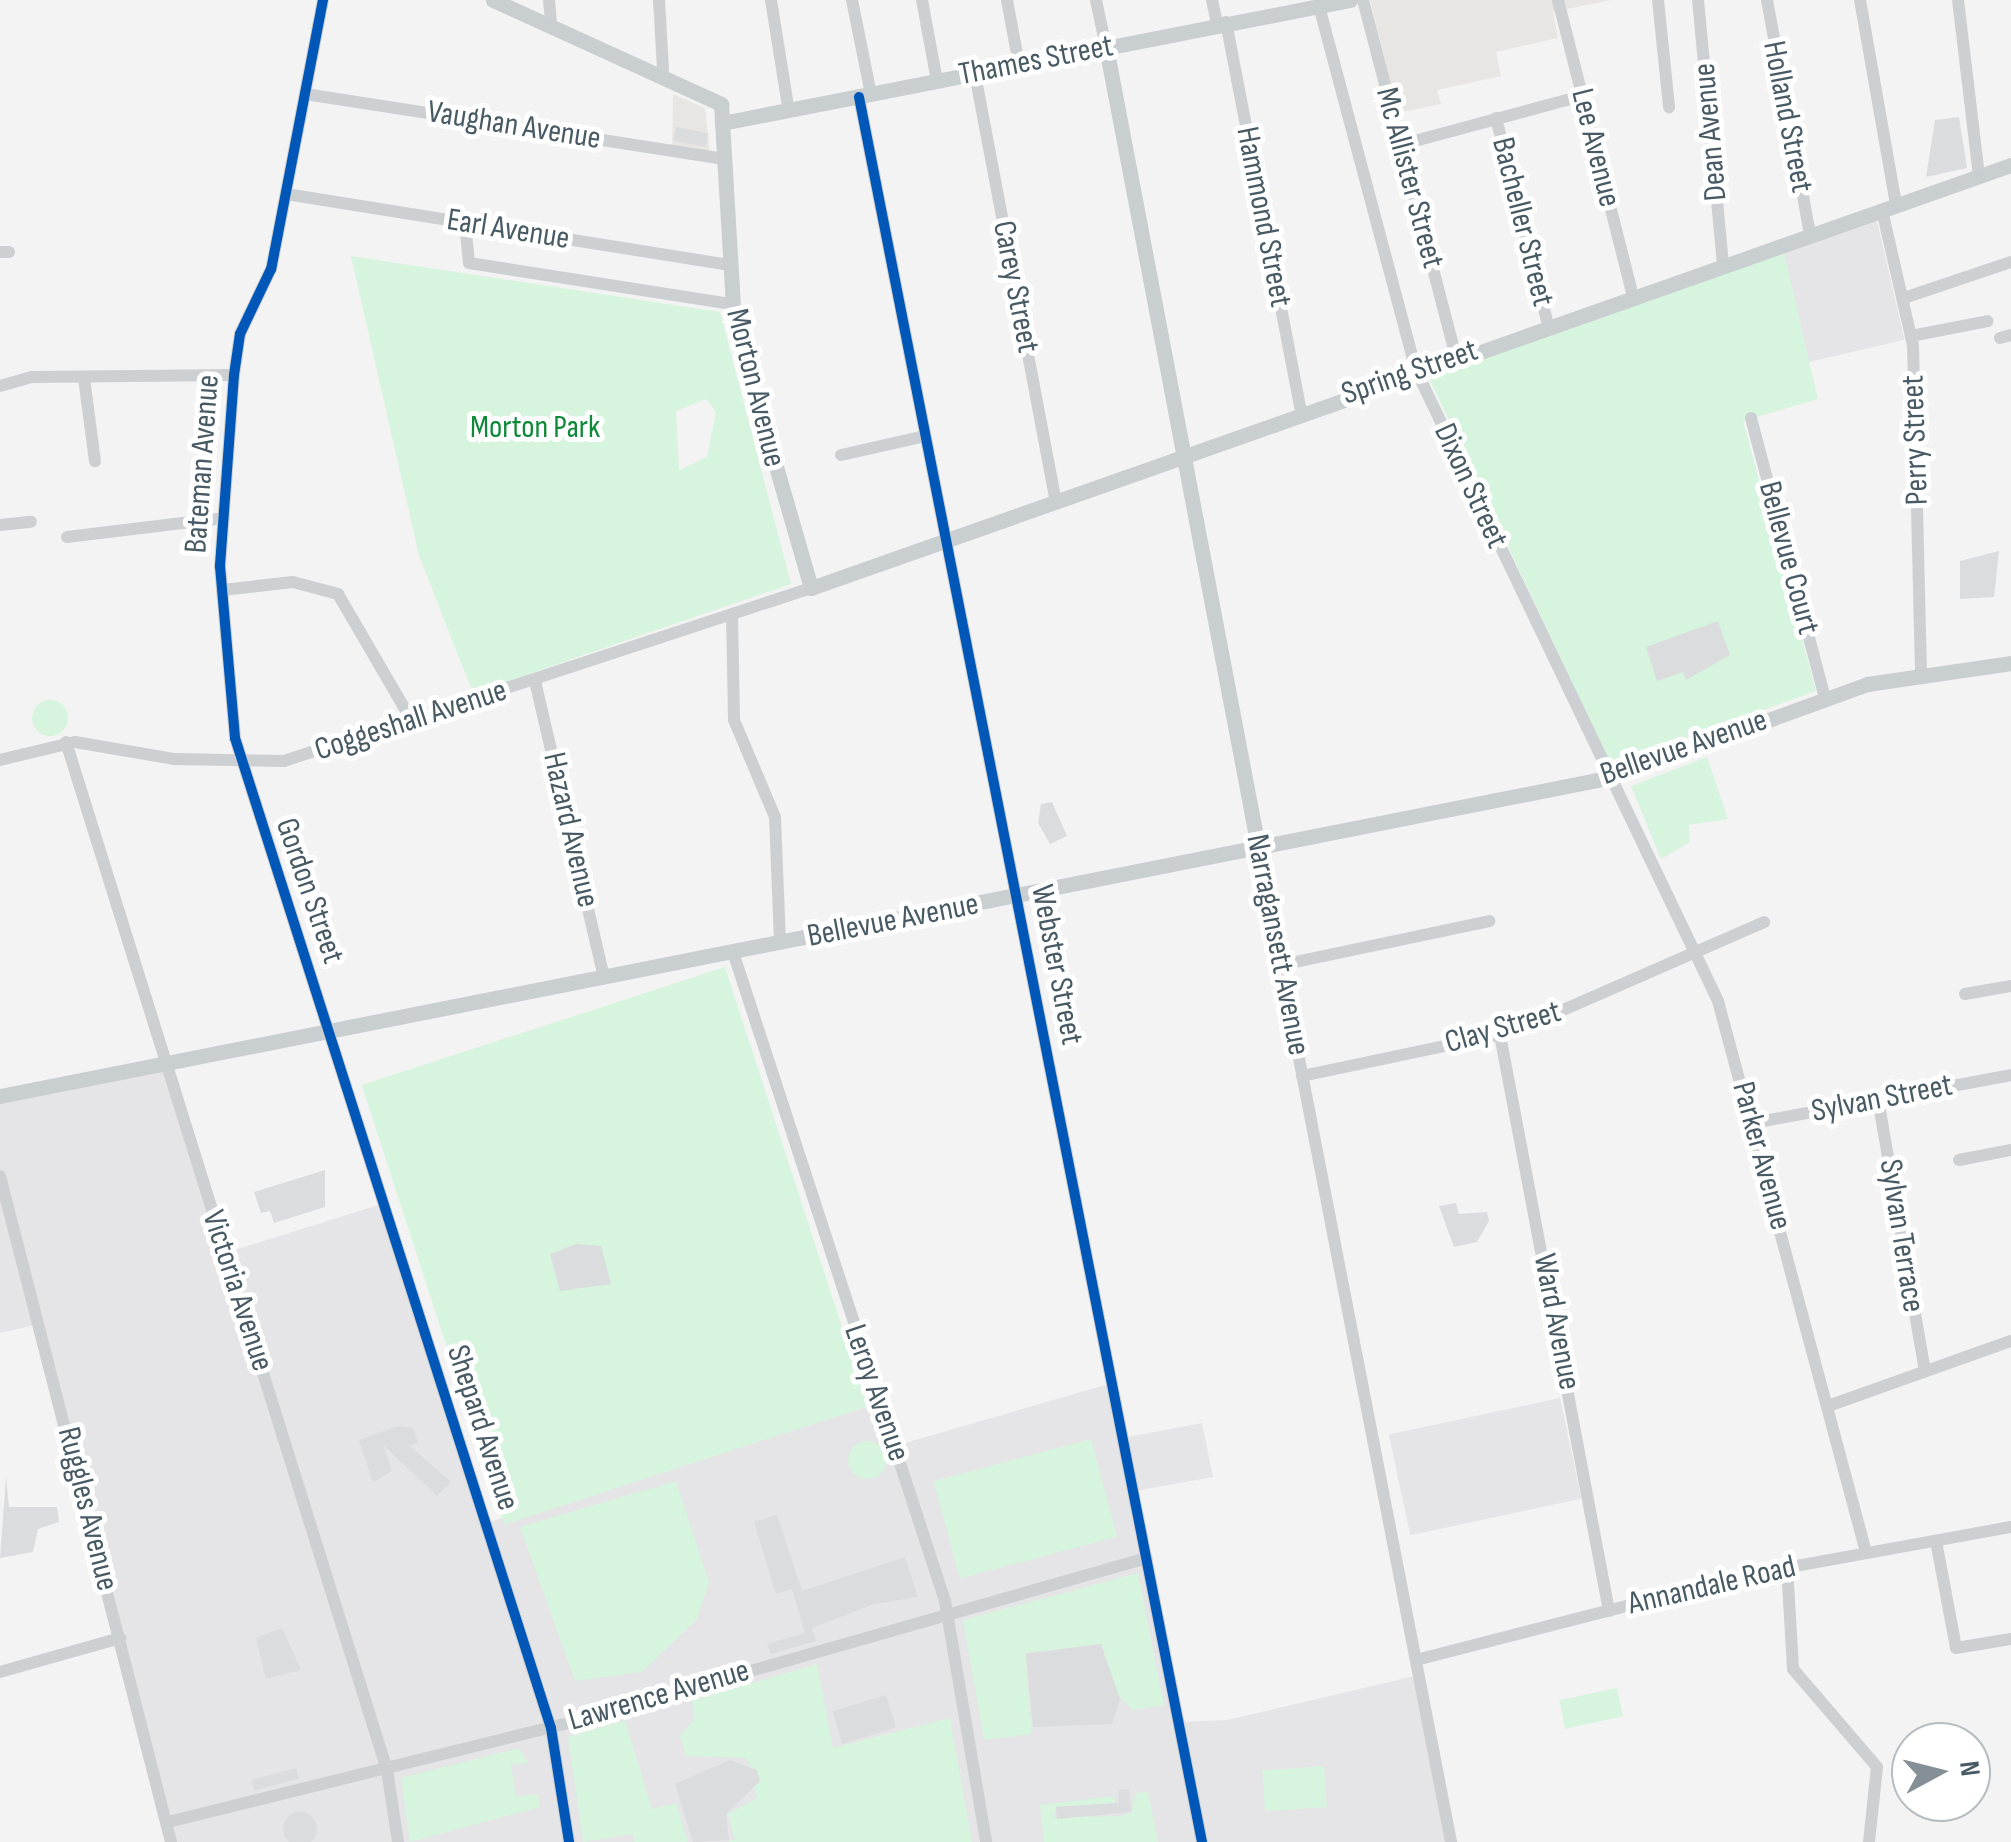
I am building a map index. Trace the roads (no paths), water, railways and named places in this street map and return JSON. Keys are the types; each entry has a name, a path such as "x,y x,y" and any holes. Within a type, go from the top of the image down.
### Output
{"main road":[{"path":"493,0 711,92 722,124"},
{"name":"Thames Street","path":"722,124 1308,5 1350,0"},
{"name":"Narragansett Avenue","path":"1106,48 1258,848"},
{"name":"Morton Avenue","path":"722,124 732,304 811,588"},
{"name":"Spring Street","path":"811,588 1416,370 2011,165"},
{"name":"Bellevue Avenue","path":"0,1096 331,1034 1608,778 1826,699 1921,674 2011,663"}],"street":[{"name":"Bateman Avenue","path":"241,763 222,590 234,375 240,334 271,269 323,0"},
{"path":"550,0 551,24"},
{"path":"659,0 663,70"},
{"path":"771,0 789,112"},
{"name":"Webster Street","path":"852,0 865,96 925,436 1202,1842"},
{"path":"922,0 938,81"},
{"path":"1007,0 1020,65"},
{"path":"1096,0 1106,48"},
{"name":"Hammond Street","path":"1212,0 1222,23 1300,412"},
{"name":"Mc Allister Street","path":"1362,0 1456,356"},
{"name":"Lee Avenue","path":"1558,0 1634,296"},
{"path":"1658,0 1669,107"},
{"name":"Dean Avenue","path":"1698,0 1722,265"},
{"name":"Holland Street","path":"1766,0 1810,234"},
{"name":"Perry Street","path":"1860,0 1911,336 1921,674"},
{"path":"1958,0 1979,176"},
{"name":"Dixon Street","path":"1308,5 1416,370 1608,778"},
{"name":"Carey Street","path":"974,74 1056,499"},
{"name":"Vaughan Avenue","path":"305,94 723,159"},
{"path":"1400,145 1582,96"},
{"name":"Bacheller Street","path":"1496,118 1548,324"},
{"name":"Earl Avenue","path":"286,194 730,265"},
{"path":"465,223 468,263 732,304"},
{"path":"1904,298 2011,262"},
{"path":"1911,336 1988,321"},
{"path":"0,386 84,378 234,375"},
{"path":"84,378 95,462"},
{"name":"Bellevue Court","path":"1752,418 1826,699"},
{"path":"842,455 925,436"},
{"path":"67,537 224,518"},
{"path":"0,525 31,522"},
{"path":"222,590 293,582 338,594 412,721"},
{"name":"Coggeshall Avenue","path":"0,760 66,742 241,763 284,761 535,682 811,588"},
{"path":"732,614 734,720 775,817 780,943"},
{"name":"Hazard Avenue","path":"535,682 604,978"},
{"name":"Victoria Avenue","path":"66,742 387,1770 398,1842"},
{"name":"Gordon Street","path":"241,763 331,1034"},
{"name":"Parker Avenue","path":"1608,778 1718,1001 1754,1123 1866,1552"},
{"name":"Narragansett Avenue","path":"1258,848 1451,1842"},
{"path":"1281,965 1489,921"},
{"name":"Clay Street","path":"1302,1076 1500,1035 1692,948 1764,922"},
{"name":"Leroy Avenue","path":"734,952 948,1611 986,1842"},
{"path":"1965,994 2011,986"},
{"name":"Shepard Avenue","path":"331,1034 551,1728 569,1842"},
{"name":"Ward Avenue","path":"1500,1035 1609,1611"},
{"name":"Sylvan Street","path":"1754,1123 2011,1075"},
{"name":"Sylvan Terrace","path":"1878,1100 1924,1371"},
{"path":"1959,1160 2011,1150"},
{"name":"Ruggles Avenue","path":"0,1176 171,1842"},
{"path":"1828,1406 2011,1341"},
{"name":"Annandale Road","path":"1416,1660 1788,1567 2011,1528"},
{"path":"1936,1541 1956,1648 2011,1639"},
{"name":"Lawrence Avenue","path":"168,1822 551,1728 948,1611 1147,1558"},
{"path":"1788,1567 1794,1669 1877,1767 1870,1842"},
{"path":"0,1672 120,1638"}],"park label":[{"name":"Morton Park","path":"535,428"}]}
